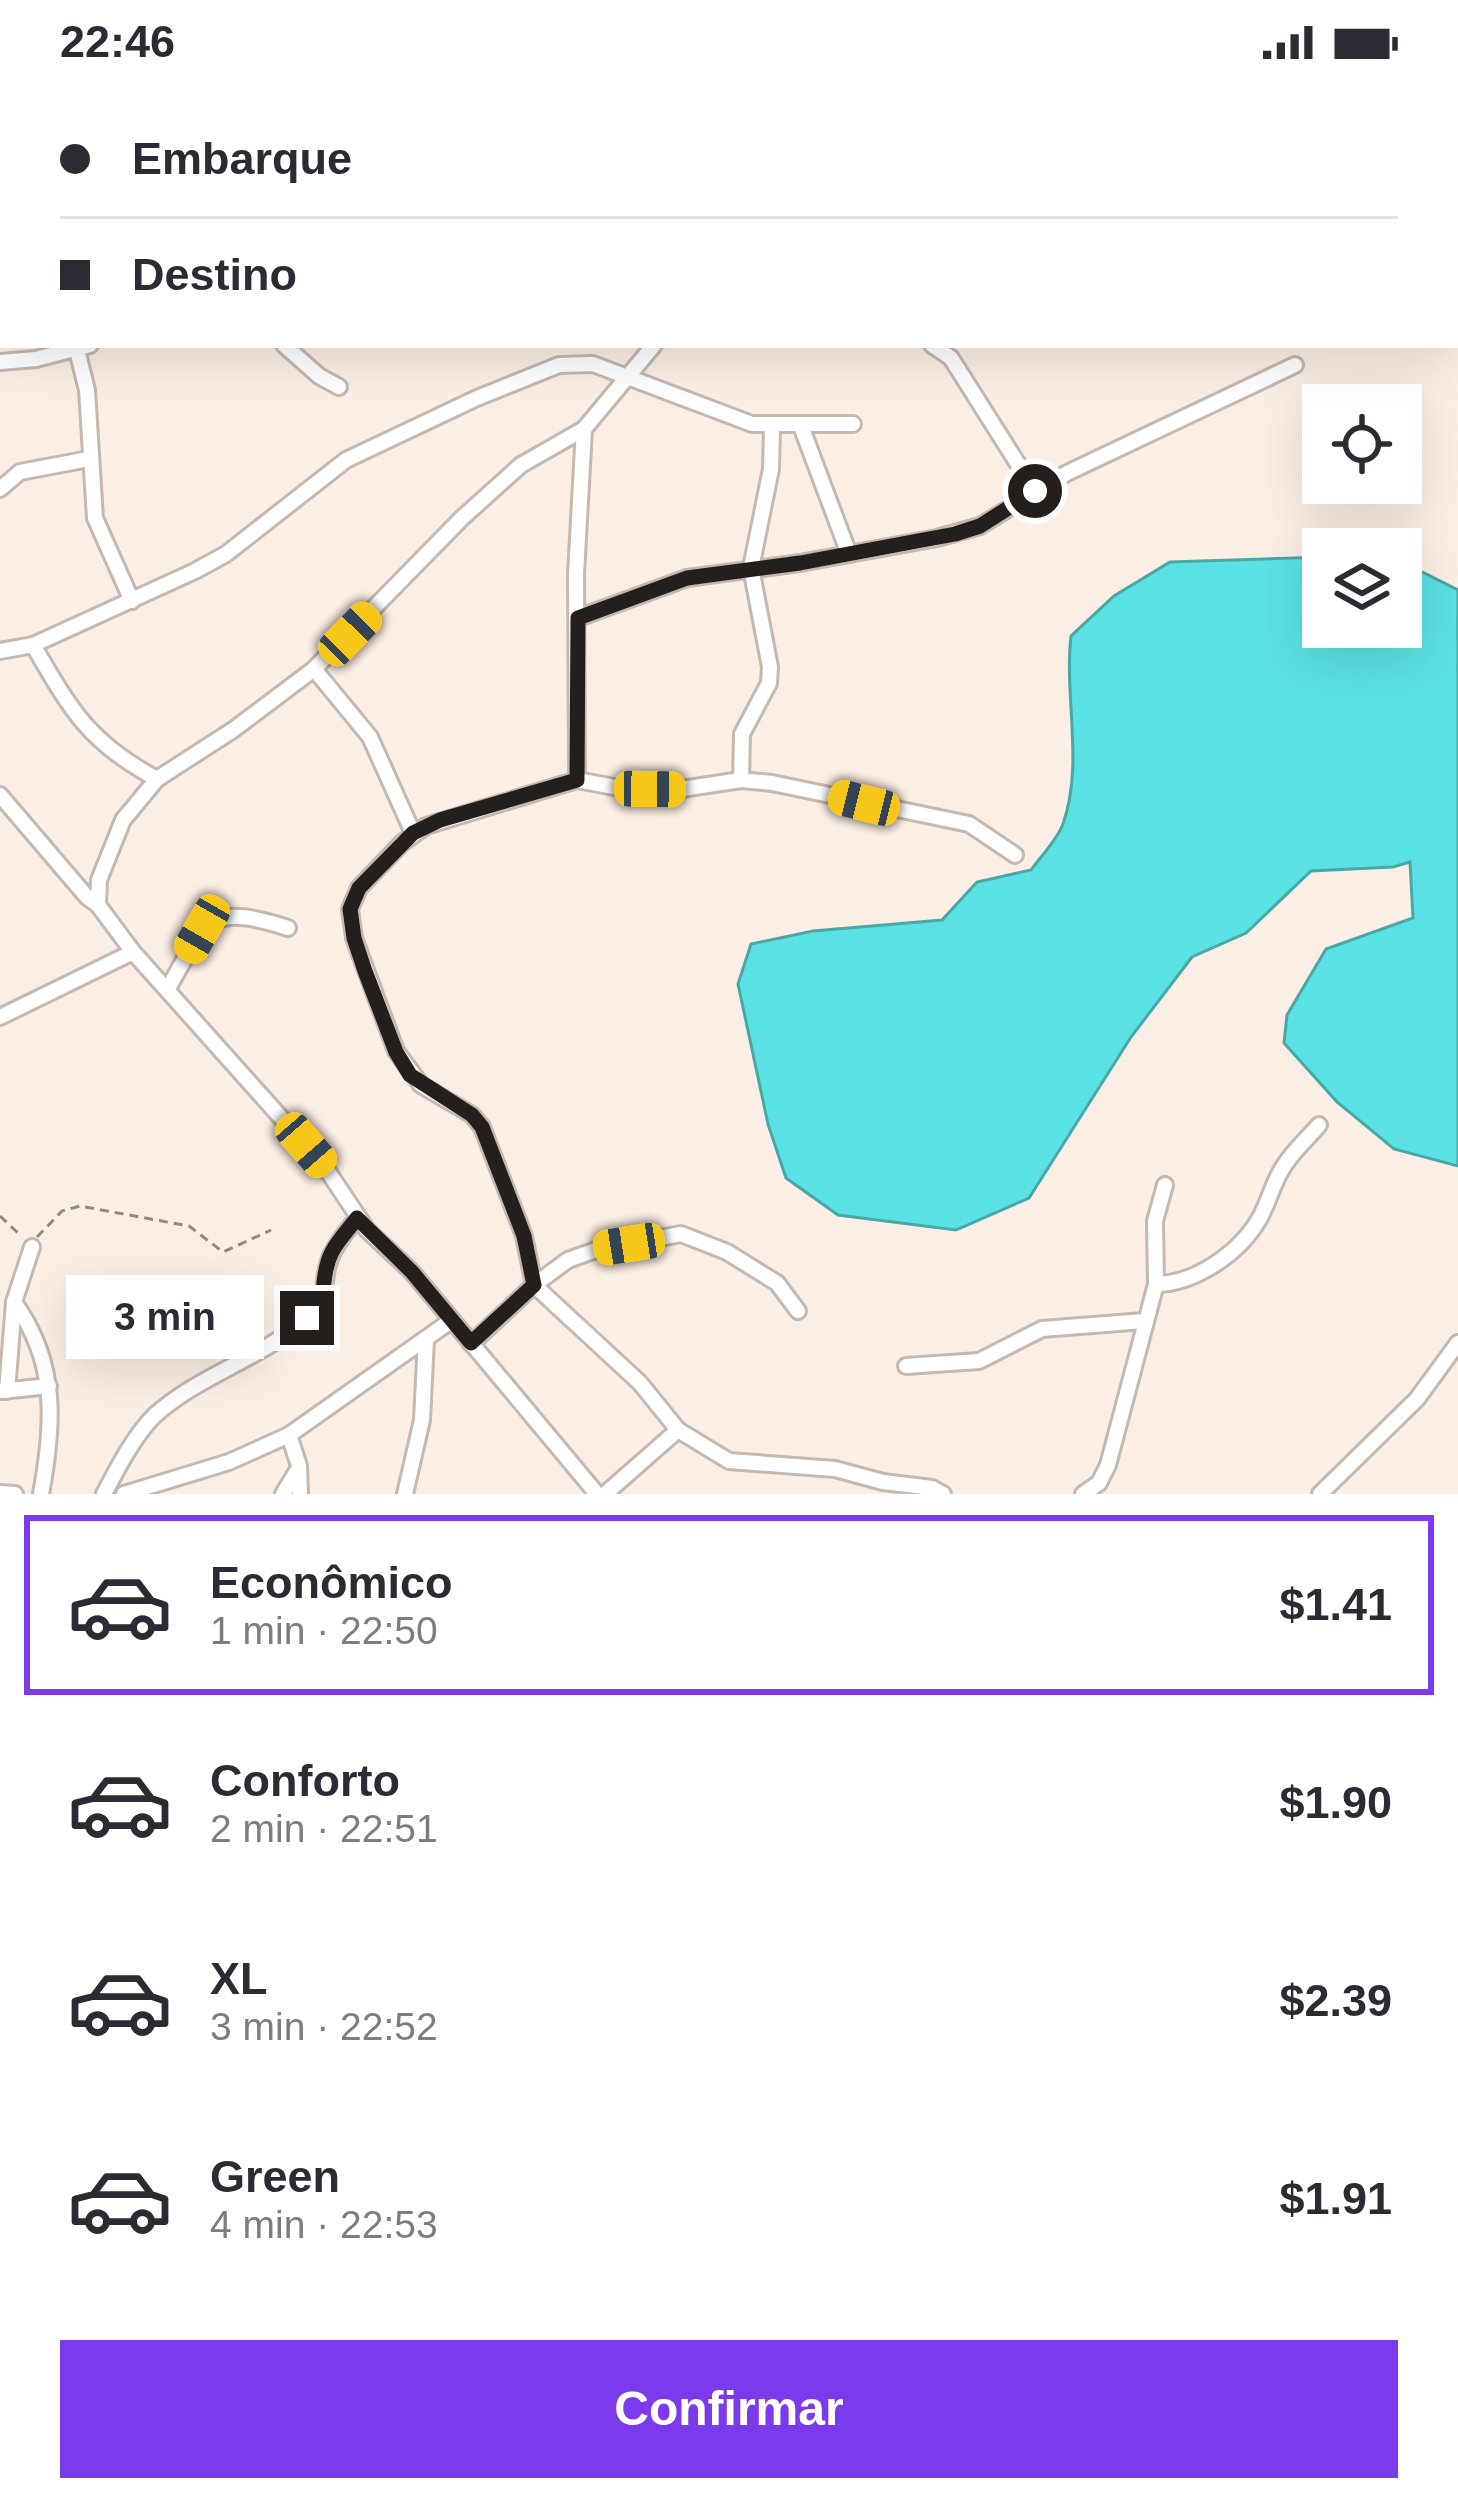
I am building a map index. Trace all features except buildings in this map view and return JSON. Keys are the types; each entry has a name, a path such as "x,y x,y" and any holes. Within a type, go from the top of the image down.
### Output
{"street":[{"path":"0,362 78,348"},
{"path":"84,348 95,518 132,601"},
{"path":"287,348 339,387"},
{"path":"98,904 99,880 123,820 157,778 314,669 461,518 521,465 584,429 652,348"},
{"path":"956,351 1035,491"},
{"path":"0,651 33,645 226,554 346,460 560,365 593,364 702,408 772,427 853,424"},
{"path":"578,618 687,578 848,554 980,526 1035,491 1294,365"},
{"path":"801,425 848,554"},
{"path":"741,780 742,734 769,683 751,568 771,469 772,427"},
{"path":"577,780 576,544 584,429"},
{"path":"0,489 20,472 89,459"},
{"path":"33,645 93,737 157,778"},
{"path":"314,669 370,737 413,833"},
{"path":"944,1494 836,1469 729,1461 678,1430 640,1383 534,1285 524,1236 482,1127 472,1115 410,1075 396,1052 354,938 350,909 359,888 413,833 440,820 577,780 625,789 675,790 741,780 772,782 969,824 1015,855"},
{"path":"3,807 98,904 134,952 325,1167 357,1218 412,1272 601,1494 678,1430"},
{"path":"167,990 202,929 213,920 224,915 256,918 288,928"},
{"path":"0,1017 134,952"},
{"path":"1156,1284 1176,1284 1194,1276 1244,1239 1258,1221 1282,1168 1319,1125"},
{"path":"1087,1493 1099,1483 1108,1465 1156,1284 1155,1221 1165,1185"},
{"path":"104,1494 155,1415 286,1335 320,1305 332,1252 357,1218"},
{"path":"471,1343 534,1285 582,1253 681,1234 711,1244 777,1283 797,1311"},
{"path":"32,1247 6,1331 4,1391 50,1385"},
{"path":"14,1302 36,1340 50,1385 52,1437 41,1494"},
{"path":"124,1494 229,1462 289,1435 452,1320"},
{"path":"907,1366 979,1361 1042,1329 1144,1322"},
{"path":"404,1494 422,1420 426,1339"},
{"path":"1320,1494 1418,1399 1458,1343"},
{"path":"289,1435 302,1492"},
{"path":"284,1494 299,1466"},
{"path":"0,1493 15,1494"}],"path":[{"path":"0,1216 32,1247 49,1222 62,1211 80,1206 189,1226 223,1252 271,1231"}],"water":[{"path":"1302,558 1302,648 1422,648 1422,572 1458,590 1458,1166 1394,1149 1337,1102 1284,1043 1287,1015 1326,949 1413,918 1410,862 1311,871 1246,933 1192,957 1131,1037 1029,1198 956,1230 838,1215 786,1178 768,1124 738,984 751,944 813,931 942,920 977,882 1031,870 1060,830 1069,801 1071,636 1114,596 1170,562"}],"route":[{"path":"307,1318 326,1290 332,1252 357,1218 412,1272 471,1343 534,1285 524,1236 482,1127 472,1115 410,1075 396,1052 354,938 350,909 359,888 413,833 440,820 577,780 578,618 687,578 955,534 980,526 1035,491"}]}
